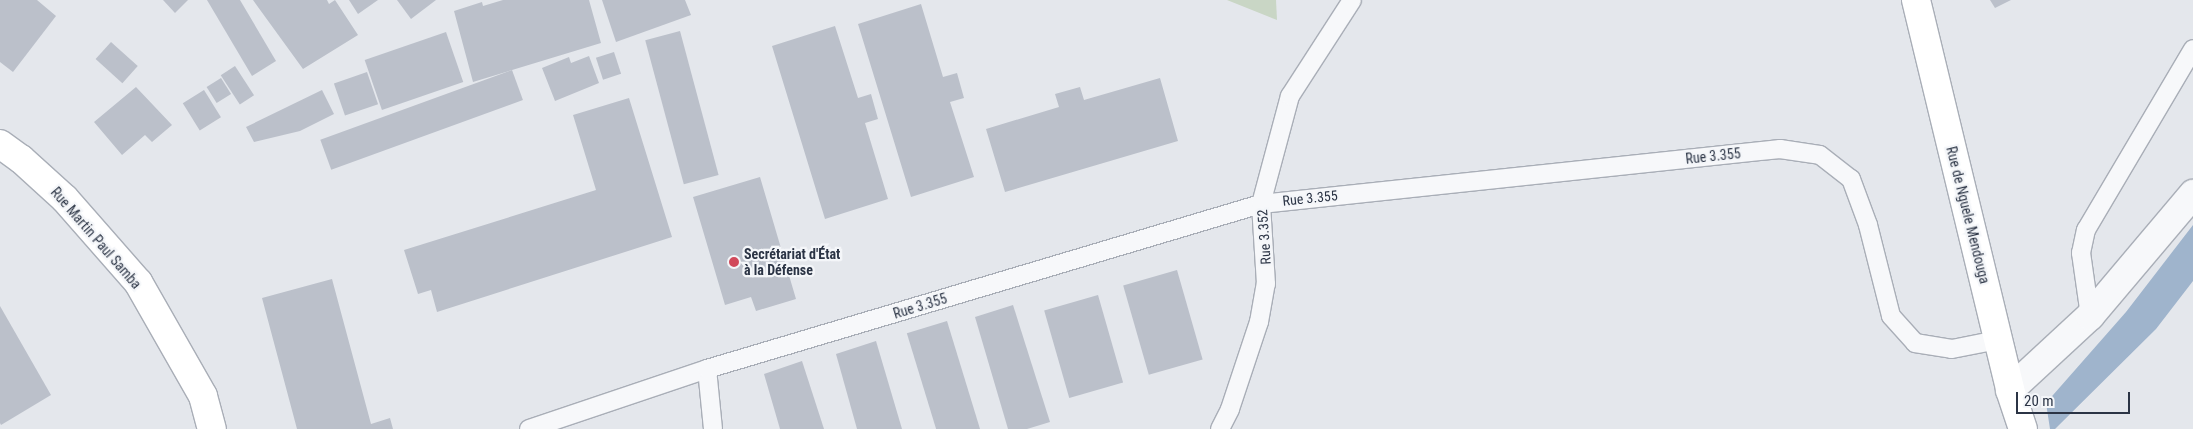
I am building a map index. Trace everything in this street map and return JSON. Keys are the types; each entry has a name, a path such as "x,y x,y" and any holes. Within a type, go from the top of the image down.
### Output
{"street":[{"name":"Rue de Nguele Mendouga","path":"1916,0 1998,340 2017,411"},
{"name":"Rue Martin Paul Samba","path":"0,144 20,158 65,200 138,282 203,396 212,429"},
{"path":"2017,411 2090,316 2119,284 2193,194"}],"lane":[{"name":"Rue 3.352","path":"1220,429 1230,409 1259,322 1266,284 1261,204 1290,96 1352,0"},
{"path":"2090,316 2081,253 2086,230 2193,48"},
{"name":"Rue 3.355","path":"529,429 707,369 1261,204 1780,149 1820,155 1851,179 1868,225 1891,316 1915,343 1952,349 1998,340"},
{"path":"707,369 713,429"}],"green space":[{"path":"1227,0 1276,0 1277,20"}],"water":[{"path":"2193,225 2193,281 2156,329 2055,429 2050,429 2046,403 2126,312"}],"building":[{"path":"0,0 37,0 56,16 13,72 0,62"},
{"path":"163,0 188,0 175,13"},
{"path":"207,0 240,0 276,61 252,76"},
{"path":"253,0 327,0 329,4 335,0 358,35 303,69"},
{"path":"349,0 378,0 358,14"},
{"path":"397,0 436,0 411,19"},
{"path":"503,0 589,0 601,43 473,82 454,11 482,2 483,6"},
{"path":"602,0 685,0 691,15 616,42"},
{"path":"1990,0 2011,0 1995,8"},
{"path":"921,4 943,77 957,73 964,98 950,102 974,177 911,197 858,24"},
{"path":"835,26 858,98 871,94 878,119 865,123 888,199 825,219 772,46"},
{"path":"680,31 719,175 684,184 645,40"},
{"path":"446,32 463,82 382,110 365,60"},
{"path":"111,42 138,66 122,83 96,59"},
{"path":"614,52 621,74 603,80 596,58"},
{"path":"589,56 599,83 555,101 542,68 569,57 571,63"},
{"path":"235,66 254,95 240,105 221,75"},
{"path":"512,70 523,100 331,170 320,140"},
{"path":"367,72 378,104 345,116 334,83"},
{"path":"221,78 231,94 217,103 207,87"},
{"path":"1160,78 1178,141 1005,192 986,129 1059,107 1055,94 1080,87 1084,100"},
{"path":"136,87 172,125 152,142 145,135 122,155 94,122"},
{"path":"204,90 221,117 200,130 183,103"},
{"path":"322,90 334,114 300,131 254,142 246,127"},
{"path":"629,98 672,237 437,312 431,290 418,294 404,250 596,190 573,115"},
{"path":"760,177 796,299 756,311 751,297 725,305 693,197"},
{"path":"1177,270 1203,359 1149,375 1123,285"},
{"path":"332,279 371,424 390,418 393,429 297,429 262,298"},
{"path":"1098,295 1123,382 1069,398 1044,310"},
{"path":"1013,305 1050,422 1027,429 1008,429 975,317"},
{"path":"0,306 51,395 1,425 0,423"},
{"path":"947,321 980,429 936,429 907,333"},
{"path":"876,341 902,429 857,429 836,354"},
{"path":"802,361 824,429 780,429 764,374"}],"place":[{"name":"Secrétariat d'État à la Défense","path":"734,262"}]}
